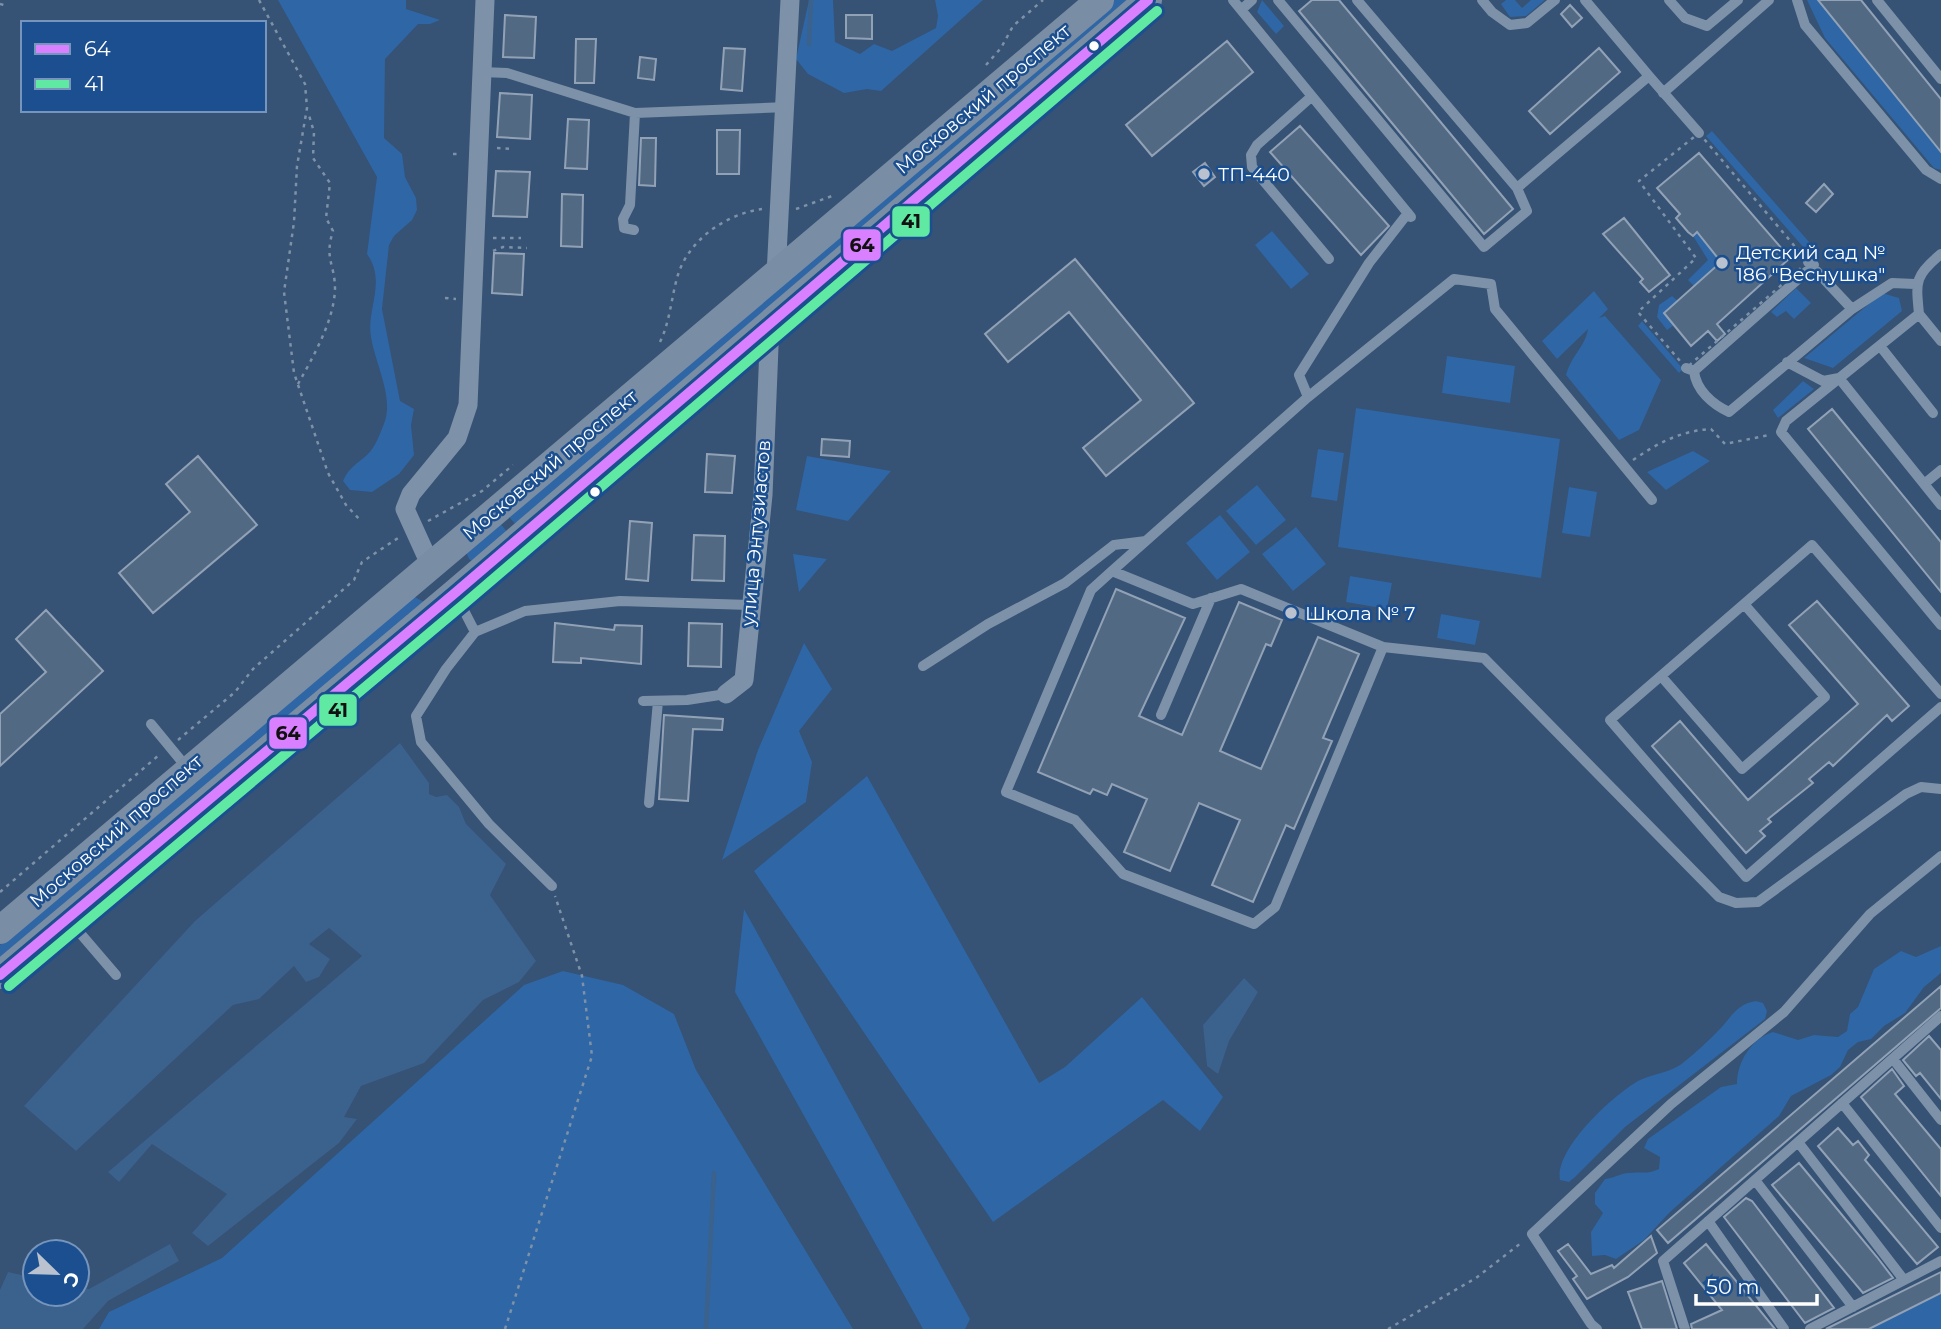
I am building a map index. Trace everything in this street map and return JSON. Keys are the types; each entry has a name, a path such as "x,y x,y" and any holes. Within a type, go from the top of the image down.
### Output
{"main road":[{"name":"Московский проспект","path":"0,930 1100,0"},
{"name":"Московский проспект","path":"0,975 455,593 1148,0"},
{"path":"430,564 455,593"}],"street":[{"path":"430,564 405,509 411,494 457,438 468,405 485,0"},
{"path":"776,275 787,107 790,0"},
{"name":"улица Энтузиастов","path":"726,694 744,680 763,495 770,322"}],"lane":[{"path":"1233,0 1409,215 1369,263 1299,375 1308,397"},
{"path":"1241,10 1252,0"},
{"path":"1278,0 1483,247 1527,211 1517,188 1357,0"},
{"path":"1482,0 1492,12 1510,25 1527,23 1556,0"},
{"path":"1585,0 1699,133"},
{"path":"1668,0 1685,18 1707,26 1738,0"},
{"path":"1662,93 1769,0"},
{"path":"1797,0 1805,25 1926,170 1939,177 1941,187"},
{"path":"1877,0 1941,79"},
{"path":"482,72 507,73 635,113 787,107"},
{"path":"1517,188 1648,76"},
{"path":"1311,97 1256,145 1251,155 1252,167 1329,259"},
{"path":"634,230 624,228 623,219 630,205 635,113"},
{"path":"1941,254 1924,268 1915,284 1919,314 1941,341"},
{"path":"1852,309 1811,263 1690,369 1695,383 1717,407 1729,412 1852,309 1892,284 1915,284"},
{"path":"1383,647 1275,906 1254,924 1123,874 1075,820 1006,792 1091,590 1308,397 1454,279 1491,285 1495,309 1652,500"},
{"path":"1919,314 1786,421 1781,432 1941,625"},
{"path":"1880,346 1933,413"},
{"path":"1787,362 1823,381 1839,378"},
{"path":"1839,378 1941,505"},
{"path":"1924,484 1941,470"},
{"path":"923,666 988,624 1065,583 1114,545 1146,540"},
{"path":"1941,694 1812,545 1611,720 1746,877 1941,708"},
{"path":"1112,571 1194,604 1241,589 1383,647 1484,658 1719,897 1736,903 1758,902 1906,793 1921,787 1941,789"},
{"path":"455,593 475,632"},
{"path":"1161,715 1211,598"},
{"path":"552,886 489,824 421,743 416,716 475,632 525,611 620,601 750,605"},
{"path":"1661,676 1742,769 1825,697 1744,604"},
{"path":"643,701 687,700 726,694"},
{"path":"649,803 658,701"},
{"path":"151,724 188,769"},
{"path":"1597,1329 1591,1324 1532,1234 1671,1104 1784,1012 1870,914 1941,856"},
{"path":"67,919 116,975"},
{"path":"1685,1329 1663,1261 1940,1018"},
{"path":"1893,1059 1941,1120"},
{"path":"1842,1103 1941,1228"},
{"path":"1798,1142 1904,1280"},
{"path":"1755,1180 1853,1307"},
{"path":"1709,1221 1784,1329"},
{"path":"1810,1329 1941,1261"}],"path":[{"path":"259,0 305,84 307,108 314,132 313,158 330,183 326,218 333,231 327,250 335,289 321,344 298,384"},
{"path":"984,68 1001,48 1013,26 1043,0"},
{"path":"0,4 8,6"},
{"path":"307,108 297,166 294,222 284,292 298,384 328,473 346,505 360,520"},
{"path":"1699,133 1811,263 1690,369 1638,312 1696,258 1639,181 1699,133"},
{"path":"653,349 669,323 677,276 685,258 735,214 779,207 801,210 834,196"},
{"path":"474,247 521,238"},
{"path":"474,247 527,248"},
{"path":"1624,466 1654,446 1687,430 1711,429 1725,444 1781,432"},
{"path":"0,892 235,692 253,669 354,580 362,562 415,528 482,491 513,465"},
{"path":"505,1329 592,1056 582,976 552,886"},
{"path":"1388,1329 1476,1278 1532,1234"}],"shaded area":[{"path":"278,0 406,0 406,9 440,20 430,24 418,24 385,59 384,138 402,154 405,177 416,198 417,210 412,220 394,236 389,245 382,309 400,401 414,409 411,425 414,455 399,474 372,492 350,490 343,481 373,447 387,411 385,390 370,327 376,285 373,264 367,254 377,177"},
{"path":"809,0 833,0 835,42 860,54 874,44 892,51 936,28 938,16 935,0 983,0 881,91 867,89 844,93 808,74 796,59"},
{"path":"1113,0 1132,0 517,526 509,517"},
{"path":"1262,0 1284,26 1276,34 1257,12"},
{"path":"1506,0 1515,0 1522,8 1531,0 1545,0 1526,16 1510,17 1501,4"},
{"path":"1807,0 1828,0 1941,152 1941,170 1934,168 1825,38"},
{"path":"1712,131 1810,243 1804,248 1706,136"},
{"path":"1272,231 1309,274 1291,289 1255,245"},
{"path":"1697,232 1721,262 1695,287 1688,280 1708,260 1693,236"},
{"path":"1796,288 1811,303 1794,319 1786,311 1777,317 1771,312"},
{"path":"1594,291 1608,309 1599,318 1605,316 1661,380 1639,430 1619,440 1566,375 1588,329 1557,359 1542,341"},
{"path":"1882,293 1899,298 1902,311 1833,368 1804,358"},
{"path":"1672,296 1678,301 1664,313 1674,325 1667,330 1657,317 1659,305"},
{"path":"1642,321 1683,369 1679,373 1638,326"},
{"path":"1447,356 1515,366 1510,403 1442,393"},
{"path":"1803,381 1814,389 1778,418 1773,410"},
{"path":"1356,408 1560,439 1541,578 1338,547"},
{"path":"1318,449 1344,453 1337,501 1311,497"},
{"path":"1693,451 1710,461 1666,490 1647,472"},
{"path":"807,456 891,471 848,521 796,510"},
{"path":"1257,485 1286,520 1256,545 1226,511"},
{"path":"1569,487 1597,492 1590,537 1562,533"},
{"path":"1220,515 1250,552 1217,580 1186,543"},
{"path":"499,522 508,533 472,561 469,559 466,552"},
{"path":"1296,527 1326,564 1293,591 1262,554"},
{"path":"793,554 827,559 799,592"},
{"path":"1350,576 1392,583 1387,609 1346,602"},
{"path":"413,596 424,602 0,965 0,945"},
{"path":"1441,614 1480,621 1475,645 1437,638"},
{"path":"804,643 832,689 799,731 812,762 806,802 722,860 758,750"},
{"path":"400,743 429,783 429,794 436,797 447,795 459,807 466,824 506,864 490,895 536,961 519,982 483,1000 424,1063 361,1086 344,1117 357,1119 339,1143 208,1246 192,1233 227,1194 152,1144 119,1182 108,1172 362,956 329,928 309,944 330,959 319,977 306,982 294,966 259,999 233,1005 76,1151 24,1106 195,921"},
{"path":"867,776 1039,1083 1065,1067 1142,997 1223,1097 1200,1131 1163,1100 993,1222 754,871"},
{"path":"744,909 970,1319 965,1329 923,1329 735,992"},
{"path":"1941,946 1941,973 1924,987 1905,1013 1884,1026 1871,1039 1858,1042 1848,1050 1840,1067 1831,1075 1791,1096 1779,1116 1670,1212 1644,1240 1616,1259 1605,1255 1592,1256 1591,1232 1603,1213 1595,1204 1595,1193 1605,1179 1659,1169 1660,1157 1644,1148 1648,1139 1721,1087 1737,1084 1743,1060 1758,1040 1773,1032 1798,1040 1814,1035 1838,1037 1847,1031 1850,1014 1858,1007 1874,969 1901,951 1916,957"},
{"path":"563,971 623,985 674,1014 696,1070 853,1329 99,1329 109,1312 222,1258 524,985"},
{"path":"1244,978 1258,992 1229,1041 1218,1074 1207,1066 1203,1025"},
{"path":"1756,1001 1763,1003 1767,1011 1765,1019 1625,1127 1569,1182 1560,1180 1566,1153 1602,1109 1640,1080 1680,1065 1738,1009"},
{"path":"170,1244 179,1261 108,1301 83,1329 0,1329 0,1290 8,1272 21,1275 21,1308 91,1308 91,1288"},
{"path":"1941,1293 1941,1329 1869,1329"}],"building":[{"path":"1312,0 1339,0 1513,209 1484,234 1299,11"},
{"path":"1818,0 1861,0 1941,99 1941,152"},
{"path":"1570,5 1582,18 1572,27 1561,14"},
{"path":"505,15 536,17 534,58 503,57"},
{"path":"846,15 872,15 872,39 846,38"},
{"path":"576,39 596,39 594,83 575,83"},
{"path":"1227,41 1253,72 1152,156 1126,125"},
{"path":"724,48 745,49 742,91 721,89"},
{"path":"1599,48 1620,72 1550,134 1529,111"},
{"path":"640,57 656,59 654,80 638,78"},
{"path":"500,93 532,95 530,139 497,137"},
{"path":"568,119 589,120 587,169 565,168"},
{"path":"1300,126 1389,226 1361,255 1270,152"},
{"path":"717,130 740,130 739,174 717,174"},
{"path":"641,138 656,138 655,186 639,185"},
{"path":"1699,153 1790,258 1717,324 1725,334 1717,341 1708,331 1691,346 1664,313 1721,262 1697,232 1693,236 1688,232 1676,218 1680,214 1657,188"},
{"name":"ТП-440","path":"1205,163 1215,177 1204,186 1193,172"},
{"path":"496,171 530,172 527,217 493,216"},
{"path":"1824,184 1833,194 1816,212 1806,203"},
{"path":"562,194 583,195 582,247 561,246"},
{"path":"1624,218 1670,275 1649,292 1640,282 1643,279 1603,234"},
{"path":"494,253 524,254 522,295 492,293"},
{"path":"1075,259 1194,403 1106,476 1083,448 1141,400 1069,312 1008,362 985,334"},
{"path":"1832,409 1941,542 1941,592 1808,429"},
{"path":"822,439 850,441 849,457 821,455"},
{"path":"707,454 735,456 732,493 705,492"},
{"path":"198,456 257,525 153,613 119,573 190,512 166,484"},
{"path":"630,521 652,523 648,581 626,579"},
{"path":"694,535 725,536 724,581 692,580"},
{"path":"1116,589 1185,618 1139,716 1182,735 1239,602 1282,620 1271,646 1266,644 1220,751 1261,769 1318,637 1359,654 1323,738 1332,741 1294,829 1286,825 1253,902 1212,885 1240,820 1199,803 1170,871 1124,852 1147,799 1112,784 1107,795 1093,789 1090,794 1038,772"},
{"path":"1817,601 1909,706 1892,721 1887,715 1833,766 1829,762 1809,779 1813,783 1768,819 1771,822 1760,831 1765,836 1746,853 1652,746 1680,721 1748,800 1858,704 1789,625"},
{"path":"46,610 103,671 0,766 0,714 46,672 16,639"},
{"path":"555,623 614,630 615,625 642,626 641,664 581,658 581,663 553,662"},
{"path":"689,623 722,624 721,667 688,666"},
{"path":"664,715 723,719 722,730 693,729 688,801 659,799"},
{"path":"1941,986 1941,1008 1668,1243 1657,1230"},
{"path":"1929,1036 1941,1050 1941,1099 1920,1073 1916,1076 1903,1060"},
{"path":"1892,1069 1904,1086 1895,1094 1941,1149 1941,1196 1861,1097"},
{"path":"1838,1128 1853,1145 1858,1141 1869,1155 1865,1160 1938,1247 1917,1264 1818,1146"},
{"path":"1799,1163 1893,1278 1863,1293 1772,1185"},
{"path":"1746,1198 1752,1201 1834,1308 1805,1323 1724,1217"},
{"path":"1651,1236 1657,1253 1628,1277 1587,1299 1573,1279 1577,1276 1558,1251 1568,1244 1591,1274 1612,1265 1614,1268"},
{"path":"1706,1244 1775,1329 1692,1329 1691,1324 1722,1310 1684,1263"},
{"path":"1941,1272 1941,1293 1869,1329 1826,1329"},
{"path":"1662,1281 1677,1329 1642,1329 1628,1292"}],"waterway":[{"path":"809,44 811,0"},
{"path":"706,1329 714,1173"}],"transit line":[{"name":"64","path":"0,975 455,593 1148,0"},
{"name":"41","path":"9,986 464,604 1157,11"}],"place":[{"name":"ТП-440","path":"1204,174"},
{"name":"Детский сад № 186 \"Веснушка\"","path":"1722,263"},
{"name":"Школа № 7","path":"1291,613"}]}
